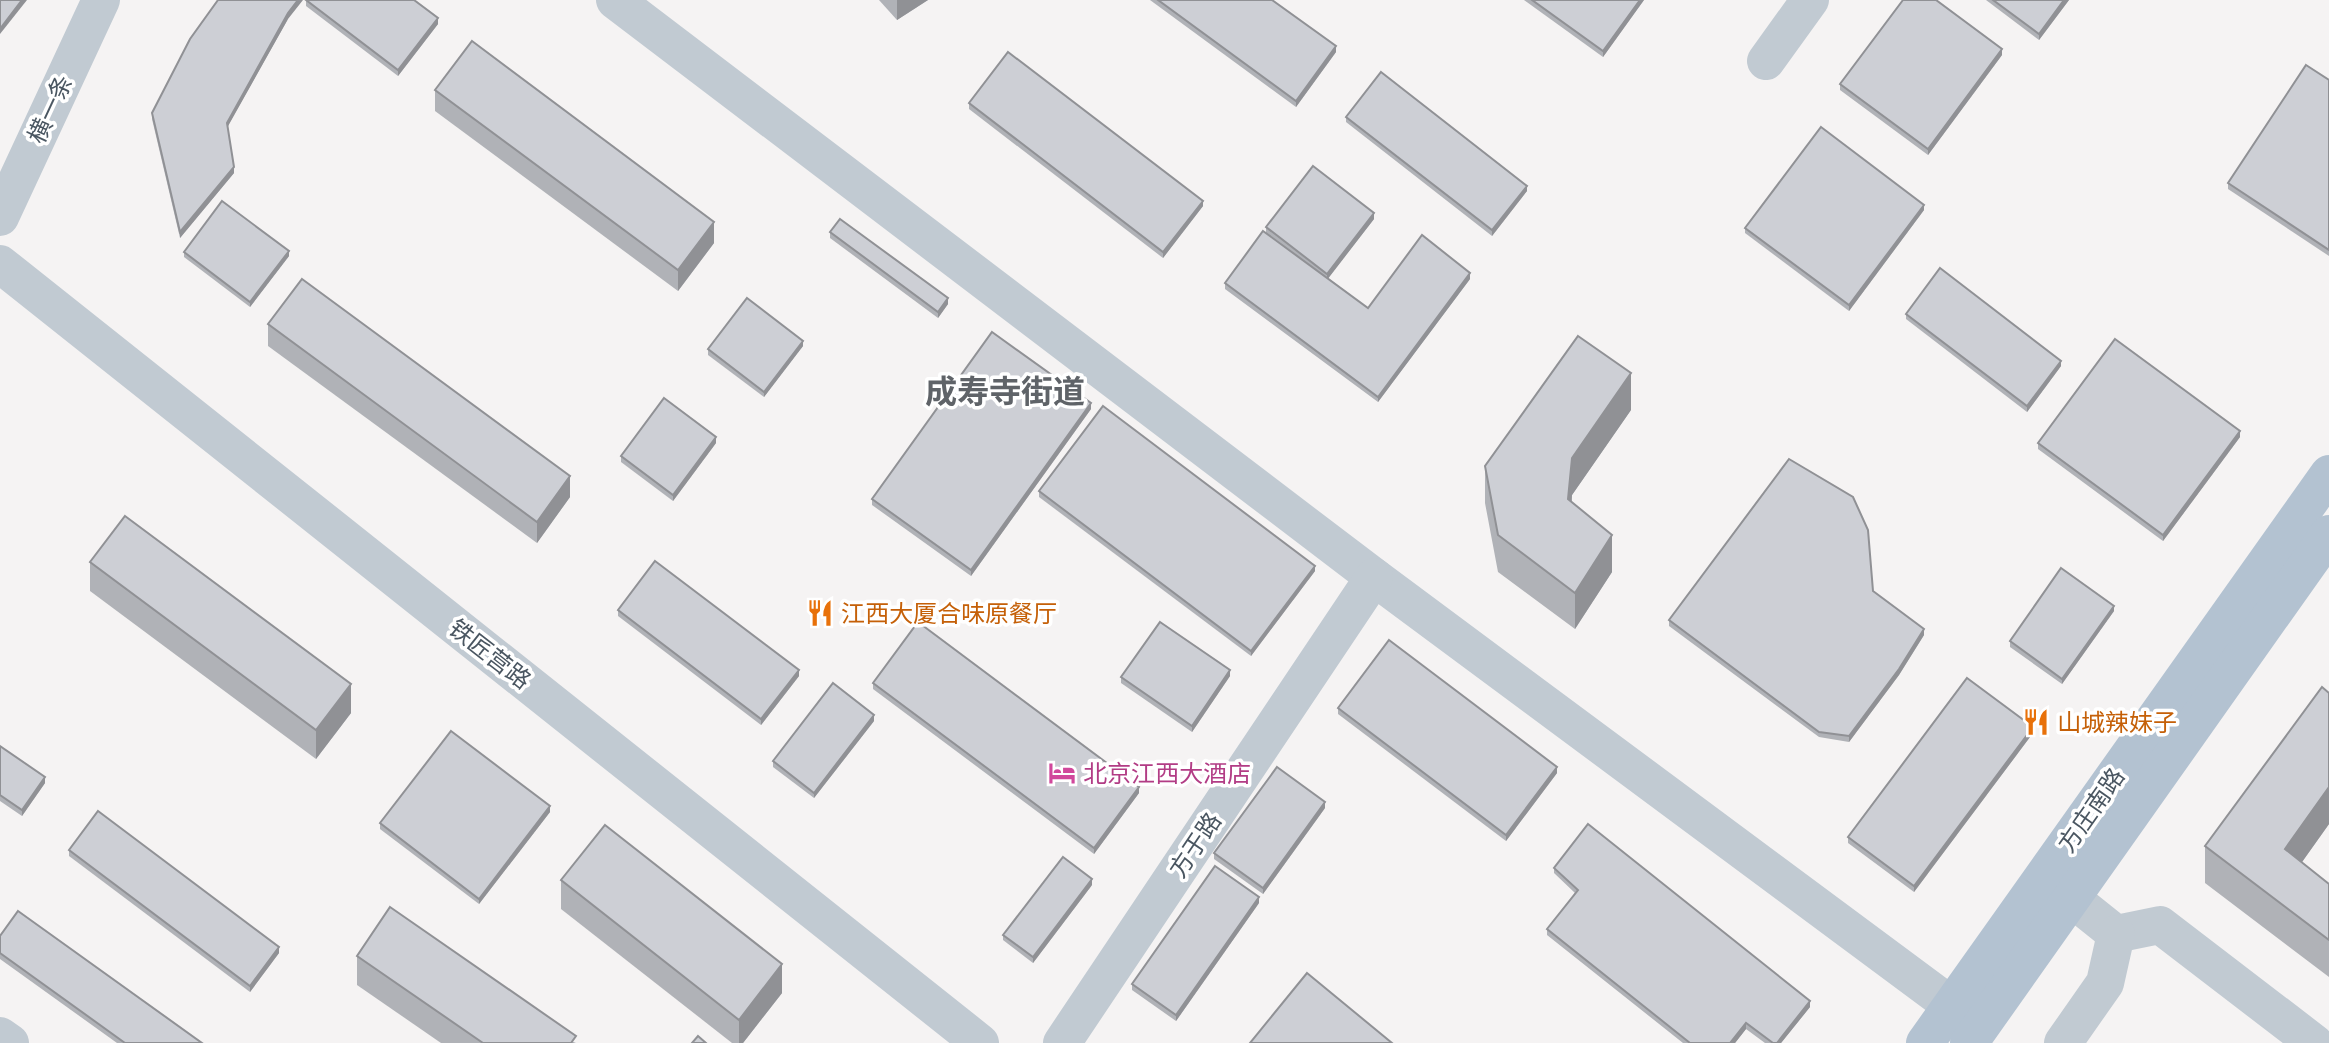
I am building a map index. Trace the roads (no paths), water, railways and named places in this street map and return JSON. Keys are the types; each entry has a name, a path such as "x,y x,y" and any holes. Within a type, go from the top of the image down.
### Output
{"main road":[{"name":"方庄南路","path":"1925,1043 2329,474"},
{"name":"方庄南路","path":"1969,1043 2329,534"}],"street":[{"name":"横一条","path":"0,217 101,0"},
{"path":"615,0 1374,577 1952,1006"},
{"path":"1766,61 1810,0"},
{"name":"铁匠营路","path":"0,264 980,1043"},
{"name":"方于路","path":"1062,1043 1374,577"},
{"path":"2071,898 2116,934"},
{"path":"2116,934 2160,925 2314,1043"},
{"path":"2063,1043 2105,984 2116,934"},
{"path":"0,1036 10,1043"}],"place":[{"name":"江西大厦合味原餐厅","path":"820,613"},
{"name":"山城辣妹子","path":"2036,722"},
{"name":"北京江西大酒店","path":"1062,773"}],"district":[{"name":"成寿寺街道","path":"1005,391"}]}
